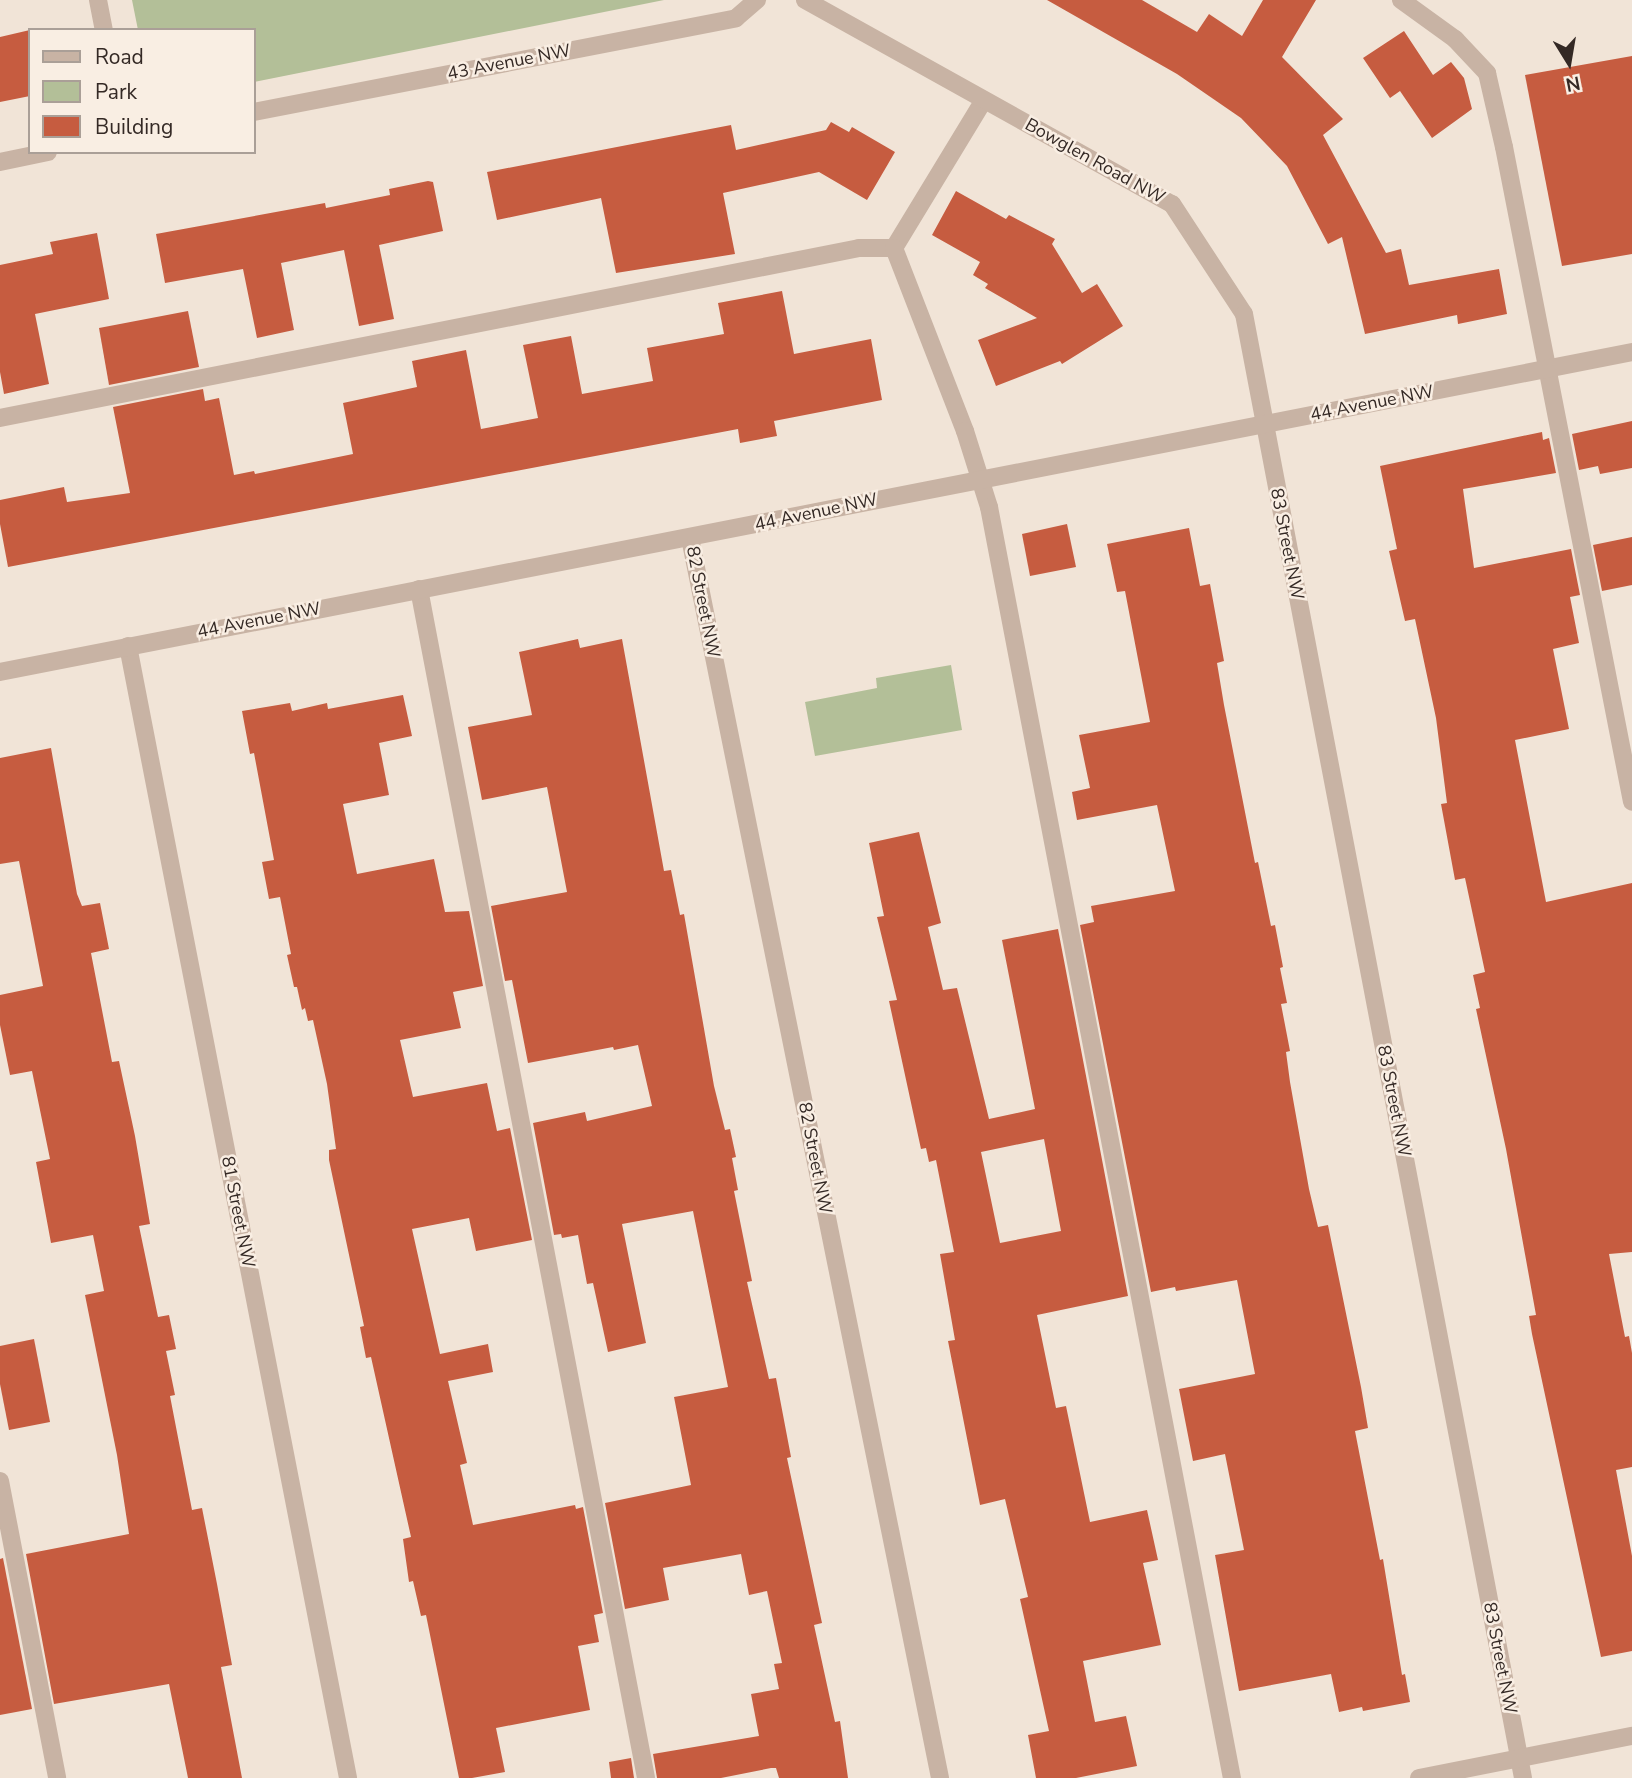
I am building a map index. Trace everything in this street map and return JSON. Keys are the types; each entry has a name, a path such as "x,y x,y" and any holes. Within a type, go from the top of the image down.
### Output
{"street":[{"path":"98,0 104,28"},
{"name":"43 Avenue NW","path":"256,112 736,18 757,0"},
{"name":"Bowglen Road NW","path":"805,0 1172,204 1244,314 1264,424"},
{"path":"1401,0 1455,39 1487,73 1504,147 1632,802"},
{"path":"894,248 984,100"},
{"path":"0,162 38,154"},
{"path":"0,418 859,248 894,248"},
{"path":"894,248 965,431 989,507 1232,1778"},
{"name":"44 Avenue NW","path":"0,672 1632,352"},
{"name":"83 Street NW","path":"1264,424 1523,1778"},
{"name":"82 Street NW","path":"690,538 940,1778"},
{"path":"419,589 646,1778"},
{"name":"81 Street NW","path":"128,646 348,1778"},
{"path":"0,1481 57,1778"},
{"path":"1419,1778 1632,1736"}],"green space":[{"path":"132,0 664,0 256,82 256,28 138,28"},
{"path":"951,665 962,730 815,756 805,702 877,688 876,678"}],"building":[{"path":"1047,0 1142,0 1197,32 1209,14 1242,36 1263,0 1316,0 1282,57 1343,119 1323,135 1386,253 1401,249 1409,285 1499,269 1507,314 1458,324 1457,315 1365,334 1342,237 1328,244 1287,166 1241,118 1177,74"},
{"path":"28,30 28,96 0,102 0,37"},
{"path":"1404,31 1433,75 1451,62 1464,78 1472,109 1432,138 1400,91 1390,98 1363,58"},
{"path":"1632,56 1632,254 1562,266 1525,75"},
{"path":"831,122 849,132 852,127 895,152 867,200 819,172 723,193 735,254 616,273 601,198 497,220 487,172 731,125 736,150 826,130"},
{"path":"433,182 443,231 379,245 394,319 359,326 344,250 281,263 294,330 257,338 243,269 165,283 156,234 325,203 326,208 390,195 389,189"},
{"path":"956,191 1006,219 1009,215 1055,239 1052,244 1082,293 1097,284 1123,326 1062,364 1060,361 996,386 978,340 1037,318 985,288 988,284 973,275 980,262 932,235"},
{"path":"97,233 109,299 35,314 49,384 4,394 0,372 0,265 53,254 50,242"},
{"path":"782,291 794,354 871,339 882,400 774,421 777,436 740,443 738,429 8,567 0,524 0,500 64,487 67,502 130,493 113,407 203,389 205,401 219,398 234,475 254,471 255,474 353,454 343,403 417,387 412,361 466,350 481,429 538,418 523,345 571,336 582,394 653,381 647,348 724,334 718,303"},
{"path":"188,311 199,367 109,385 99,328"},
{"path":"1632,421 1632,468 1600,474 1598,466 1579,470 1572,434"},
{"path":"1542,432 1543,440 1549,438 1556,473 1463,489 1474,568 1571,549 1580,595 1570,597 1579,643 1553,649 1569,729 1515,740 1546,902 1632,883 1632,1252 1609,1254 1625,1337 1629,1336 1632,1353 1632,1467 1616,1470 1632,1556 1632,1651 1601,1657 1532,1334 1529,1316 1536,1315 1506,1149 1476,1009 1480,1008 1473,975 1485,972 1465,878 1455,880 1441,804 1447,803 1436,718 1415,619 1405,621 1389,551 1397,549 1380,466"},
{"path":"1067,524 1076,567 1030,576 1022,534"},
{"path":"1189,528 1200,586 1210,584 1224,661 1217,663 1224,705 1255,863 1258,862 1271,926 1275,925 1283,967 1280,968 1287,1003 1281,1004 1290,1051 1286,1052 1290,1082 1309,1189 1318,1227 1328,1225 1361,1387 1368,1428 1355,1431 1380,1560 1383,1559 1402,1675 1405,1674 1410,1702 1363,1711 1362,1707 1339,1712 1331,1674 1239,1691 1215,1555 1244,1550 1225,1454 1193,1461 1179,1389 1255,1374 1237,1280 1176,1291 1175,1287 1151,1292 1080,925 1094,922 1091,906 1175,891 1157,805 1077,820 1072,792 1090,788 1079,735 1150,722 1125,591 1117,592 1107,544"},
{"path":"1632,537 1632,585 1602,591 1593,545"},
{"path":"578,639 580,648 622,639 664,871 671,870 680,915 684,914 714,1086 725,1130 730,1129 736,1157 732,1158 738,1190 734,1191 752,1281 747,1282 769,1379 776,1378 791,1457 787,1458 822,1623 814,1625 835,1722 840,1721 848,1778 779,1778 776,1768 771,1768 721,1778 657,1778 653,1754 759,1736 751,1694 779,1689 774,1664 782,1663 767,1591 749,1595 741,1554 663,1568 669,1600 625,1609 605,1503 691,1485 674,1397 728,1387 693,1211 622,1224 646,1343 608,1352 593,1283 587,1284 578,1235 562,1238 561,1234 554,1235 533,1123 585,1112 587,1121 652,1106 638,1045 528,1063 512,980 505,981 491,906 567,892 547,787 482,800 468,727 532,715 519,652"},
{"path":"403,695 412,736 379,743 389,795 343,804 357,874 434,859 445,912 469,911 483,986 453,992 461,1028 400,1040 413,1097 487,1083 497,1131 510,1128 532,1240 476,1251 469,1218 412,1229 440,1354 488,1344 493,1372 448,1381 467,1463 460,1465 473,1525 575,1505 576,1509 583,1507 603,1613 594,1615 599,1642 578,1646 590,1710 496,1728 505,1772 472,1778 459,1778 426,1615 421,1616 413,1581 409,1582 403,1539 411,1537 371,1357 366,1358 360,1327 364,1326 329,1160 329,1150 336,1149 327,1084 313,1020 308,1021 305,1008 302,1010 297,987 294,987 287,955 291,954 280,897 269,899 262,862 274,860 254,753 250,754 242,711 290,703 292,711 327,703 328,709"},
{"path":"51,748 77,894 82,906 100,903 109,949 91,953 112,1062 119,1061 135,1136 150,1224 139,1226 158,1317 169,1315 176,1349 166,1351 175,1395 170,1396 192,1510 202,1508 217,1584 232,1665 221,1667 242,1778 188,1778 169,1684 54,1704 26,1554 129,1534 117,1455 85,1295 104,1291 93,1235 51,1243 36,1162 50,1159 32,1071 10,1075 0,1025 0,995 43,986 19,861 0,864 0,758"},
{"path":"919,832 941,923 928,927 943,990 957,988 989,1119 1035,1109 1002,940 1058,929 1128,1296 1037,1315 1056,1408 1066,1406 1090,1522 1147,1510 1158,1560 1143,1563 1161,1645 1083,1661 1095,1722 1126,1716 1137,1766 1076,1778 1036,1778 1028,1735 1049,1731 1020,1599 1028,1597 1005,1499 980,1505 948,1341 955,1340 940,1254 954,1252 936,1160 929,1162 926,1148 921,1149 889,1001 897,1000 877,917 884,916 869,843","holes":["1044,1139 1061,1231 1000,1243 981,1152"]},
{"path":"34,1339 50,1422 9,1430 0,1384 0,1346"},
{"path":"3,1558 32,1709 0,1715 0,1559"},
{"path":"631,1758 634,1778 611,1778 609,1762"}]}
